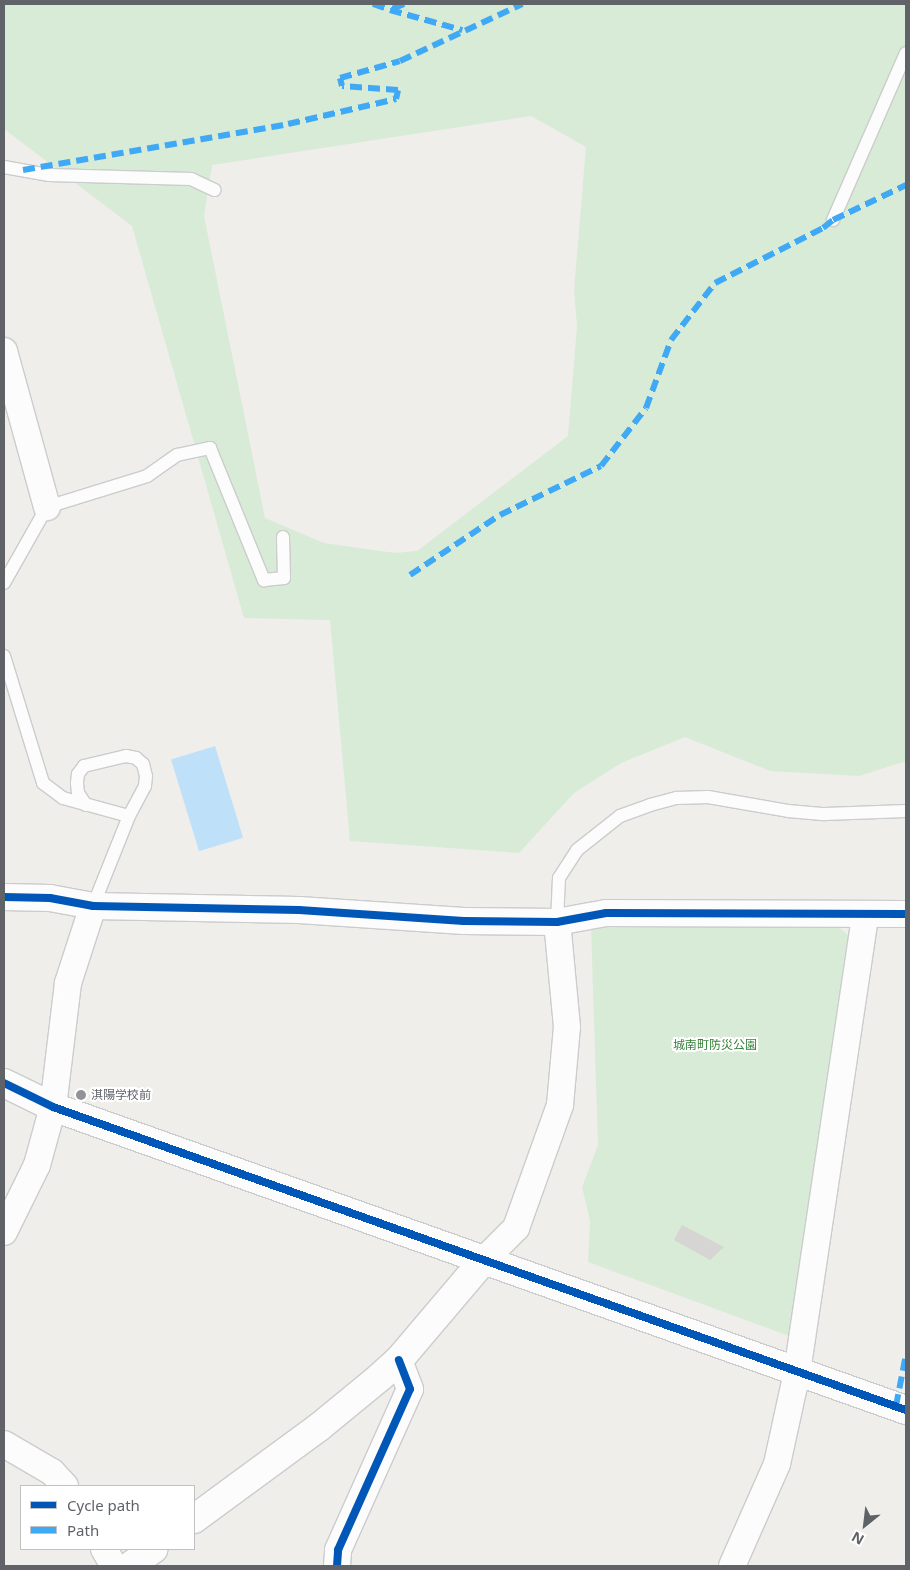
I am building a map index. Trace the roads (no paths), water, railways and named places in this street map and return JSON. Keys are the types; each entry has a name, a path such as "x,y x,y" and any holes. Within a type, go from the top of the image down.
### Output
{"street":[{"path":"4,351 47,507"},
{"path":"4,897 50,898 93,906 299,910 464,921 557,922 606,913 906,914"},
{"path":"4,1232 37,1165 53,1107 68,983 93,906"},
{"path":"732,1566 777,1464 797,1372 865,915"},
{"path":"195,1518 318,1428 399,1360 483,1261 516,1228 560,1106 567,1028 557,922"},
{"path":"4,1083 53,1107 906,1410"},
{"path":"337,1566 338,1550 410,1389 399,1360"},
{"path":"4,1444 52,1472 64,1485"},
{"path":"105,1550 114,1566"},
{"path":"130,1566 153,1550"}],"lane":[{"path":"833,220 906,53"},
{"path":"4,167 49,175 191,179 215,190"},
{"path":"4,583 47,507 146,476 177,455 210,448 264,580 284,578 283,537"},
{"path":"4,656 43,783 63,798 129,816"},
{"path":"86,804 78,792 77,783 78,774 84,766 126,756 136,758 143,764 146,776 141,795 129,816 93,906"},
{"path":"557,922 559,878 577,850 620,816 650,804 677,798 708,797 788,811 825,814 906,811"}],"water":[{"path":"215,746 243,838 199,851 171,759"}],"place":[{"name":"淇陽学校前","path":"81,1095"}],"park label":[{"name":"城南町防災公園","path":"715,1045"}]}
